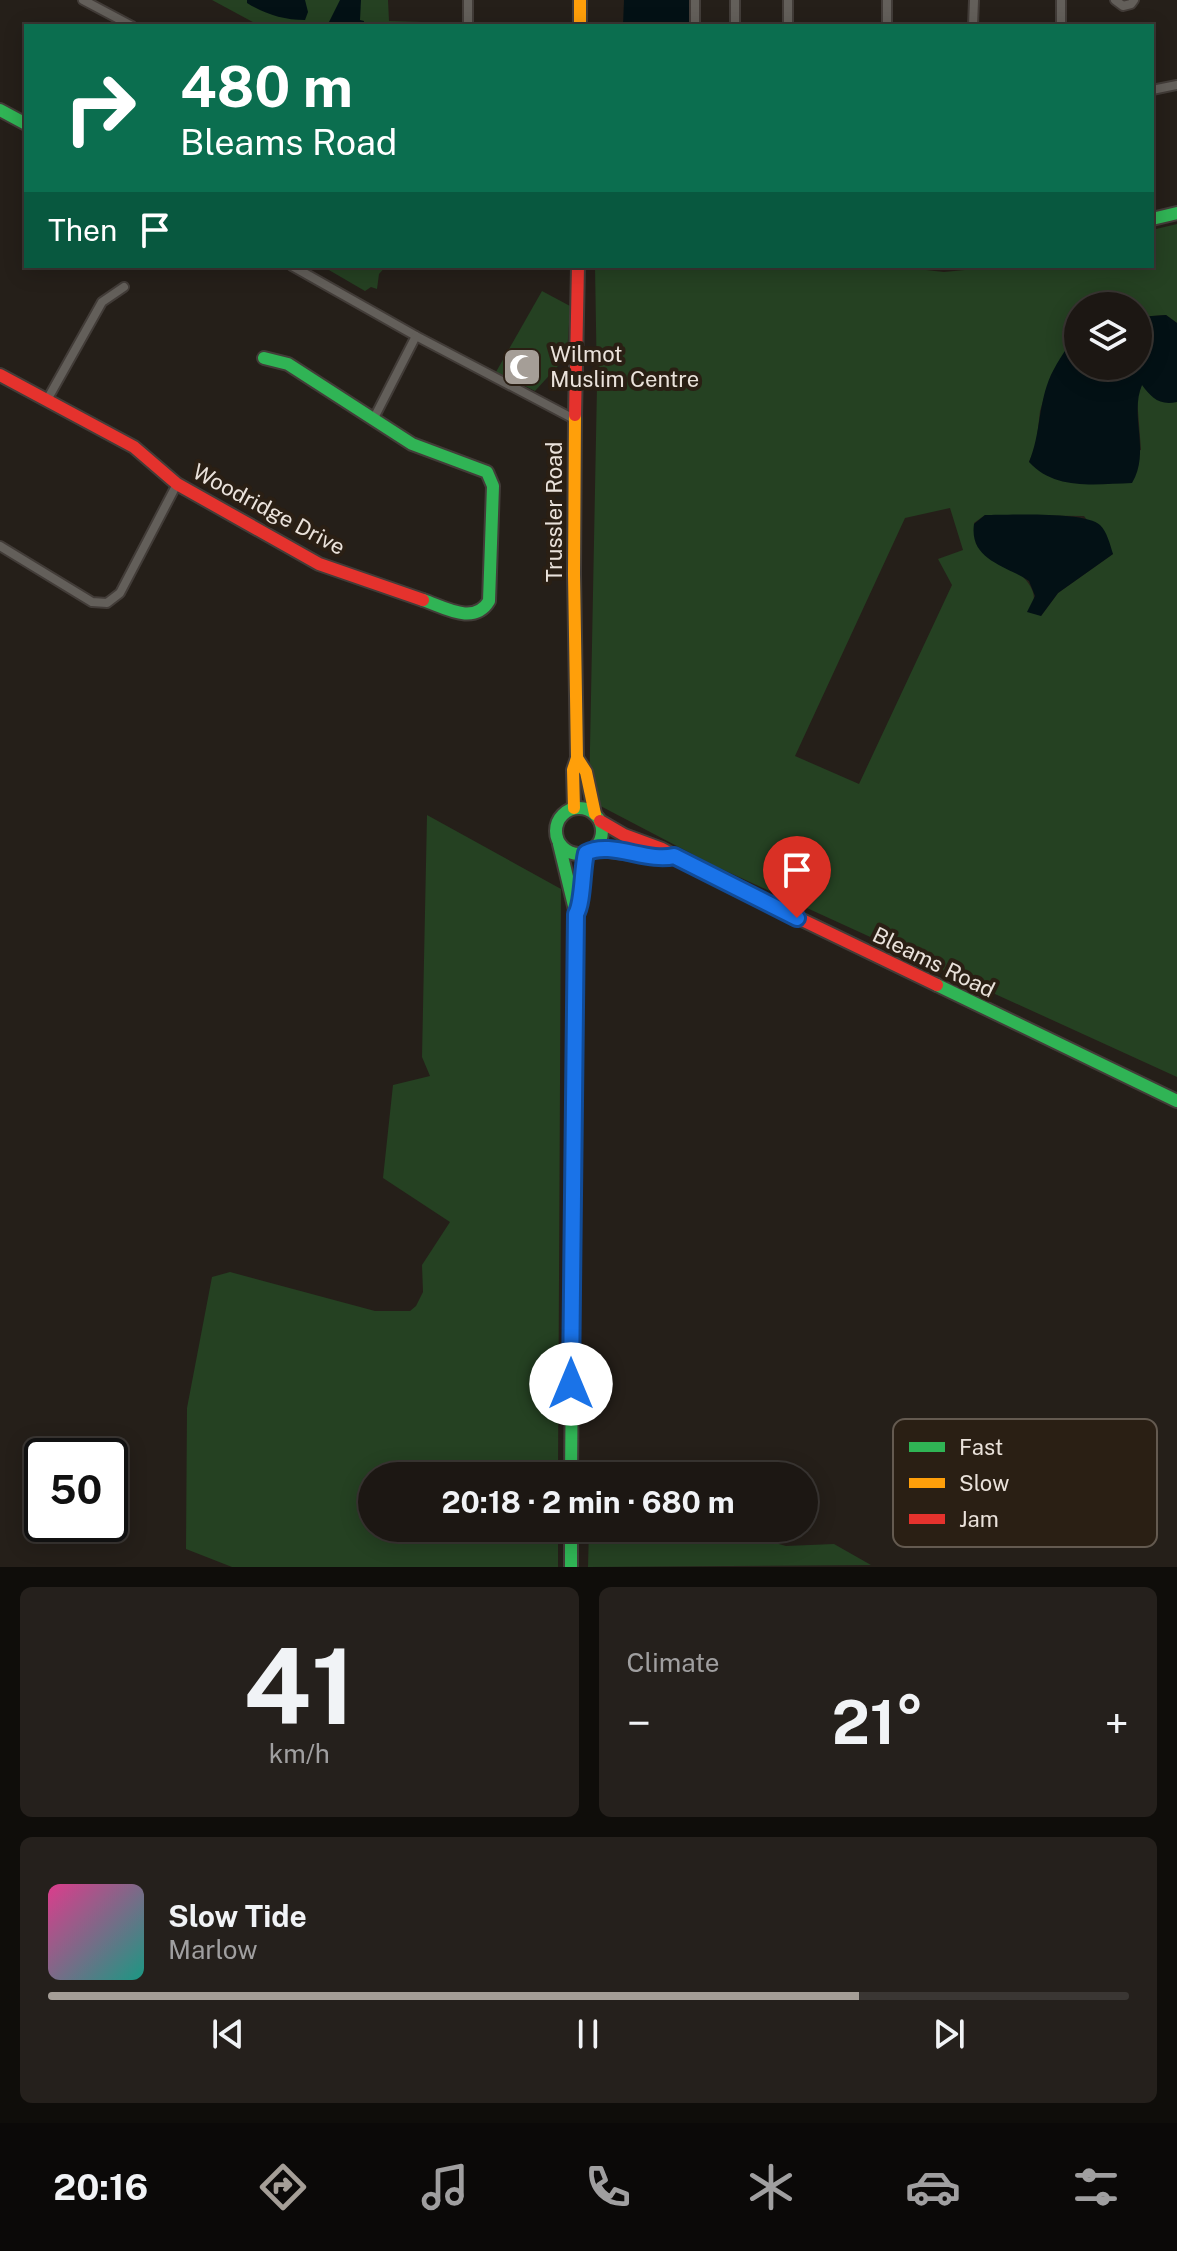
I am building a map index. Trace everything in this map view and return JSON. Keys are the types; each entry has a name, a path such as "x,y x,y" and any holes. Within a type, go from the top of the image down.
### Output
{"main road":[{"path":"580,0 580,24"},
{"path":"0,110 24,123"},
{"path":"1154,219 1177,213"},
{"name":"Trussler Road","path":"574,808 573,770 577,758 573,640 574,419 578,268"},
{"name":"Woodridge Drive","path":"0,375 146,455 177,484 319,564 467,615 478,613 489,601 493,486 490,476 482,468 412,444 288,364 264,358"},
{"name":"Trussler Road","path":"577,758 586,772 598,817"},
{"path":"571,1462 576,914 555,830 561,815 574,808 589,810 598,817 602,836 590,851 581,875 580,908 576,914"},
{"name":"Bleams Road","path":"598,817 624,835 662,849 1177,1101"},
{"path":"559,844 572,853 590,851"},
{"name":"Bleams Road","path":"590,851 636,853 663,859 674,856"},
{"path":"571,1542 571,1567"}],"street":[{"path":"83,0 128,24"},
{"path":"468,0 468,24"},
{"path":"695,0 695,24"},
{"path":"735,0 735,24"},
{"path":"788,0 788,24"},
{"path":"887,0 887,24"},
{"path":"973,24 974,0"},
{"path":"1061,0 1061,24"},
{"path":"1115,0 1123,6 1134,0"},
{"path":"1154,90 1177,85"},
{"path":"296,268 574,419"},
{"path":"47,400 102,302 124,287"},
{"path":"373,420 416,336"},
{"path":"0,546 92,602 107,603 120,593 177,484"}],"green space":[{"path":"212,0 388,0 389,21 457,23 457,24 256,24"},
{"path":"1177,224 1177,323 1166,315 1152,316 1152,292 1064,292 1064,354 1051,375 1040,411 1036,446 1029,462 1141,450 1137,398 1142,384 1177,401 1177,1077 715,866 589,800 597,386 595,268 908,268 944,272 985,268 1154,268 1154,230","holes":["950,508 963,550 938,559 952,585 859,784 795,756 905,518","985,515 1084,516 1113,554 1058,593 1041,616 1033,604 1034,595 1030,586 1023,577 976,544 974,523"]},
{"path":"325,268 384,268 379,274 377,289 371,287 365,291"},
{"path":"542,291 570,306 567,356 535,391 496,372"},
{"path":"427,815 561,889 558,1462 358,1462 358,1542 558,1542 558,1567 232,1567 186,1549 187,1408 212,1277 230,1272 375,1311 410,1311 423,1292 422,1265 450,1222 383,1178 393,1085 430,1076 422,1057"},
{"path":"589,1542 834,1544 871,1565 588,1567"}],"shaded area":[{"path":"247,0 305,0 308,12 305,20 282,18 254,7"},
{"path":"340,0 361,0 360,20 364,24 328,24"},
{"path":"624,0 691,0 693,24 623,24"},
{"path":"1166,315 1177,323 1177,402 1156,400 1142,385 1138,409 1140,459 1132,483 1077,484 1051,478 1039,471 1029,462 1047,386 1064,353 1064,380 1152,380 1152,316"},
{"path":"985,515 1046,515 1092,521 1105,531 1113,554 1058,593 1041,616 1027,612 1035,596 1029,581 991,560 977,546 974,524"}],"traffic: fast":[{"path":"0,110 24,123"},
{"path":"1154,219 1177,213"},
{"path":"264,358 288,364 412,444 487,472 493,486 489,601 483,608 467,614 423,600"},
{"path":"579,808 588,809 595,815 601,822 602,831 601,840 595,847 588,853 579,854 570,853 563,847 557,840 556,831 557,822 563,815 570,809 579,808"},
{"path":"559,844 576,914 571,1462"},
{"path":"594,849 674,856"},
{"path":"937,985 1177,1101"},
{"path":"571,1542 571,1567"}],"traffic: slow":[{"path":"580,0 580,24"},
{"path":"574,808 573,770 577,758 575,415"},
{"path":"577,758 586,772 595,814"},
{"path":"576,914 586,853"}],"traffic: jam":[{"path":"575,415 578,268"},
{"path":"0,375 134,447 177,484 319,564 423,600"},
{"path":"600,821 937,985"}],"place":[{"name":"Wilmot Muslim Centre","path":"522,367"}],"route":[{"path":"571,1384 576,914 580,908 581,875 586,853 594,849 663,859 674,856 797,918"}]}
